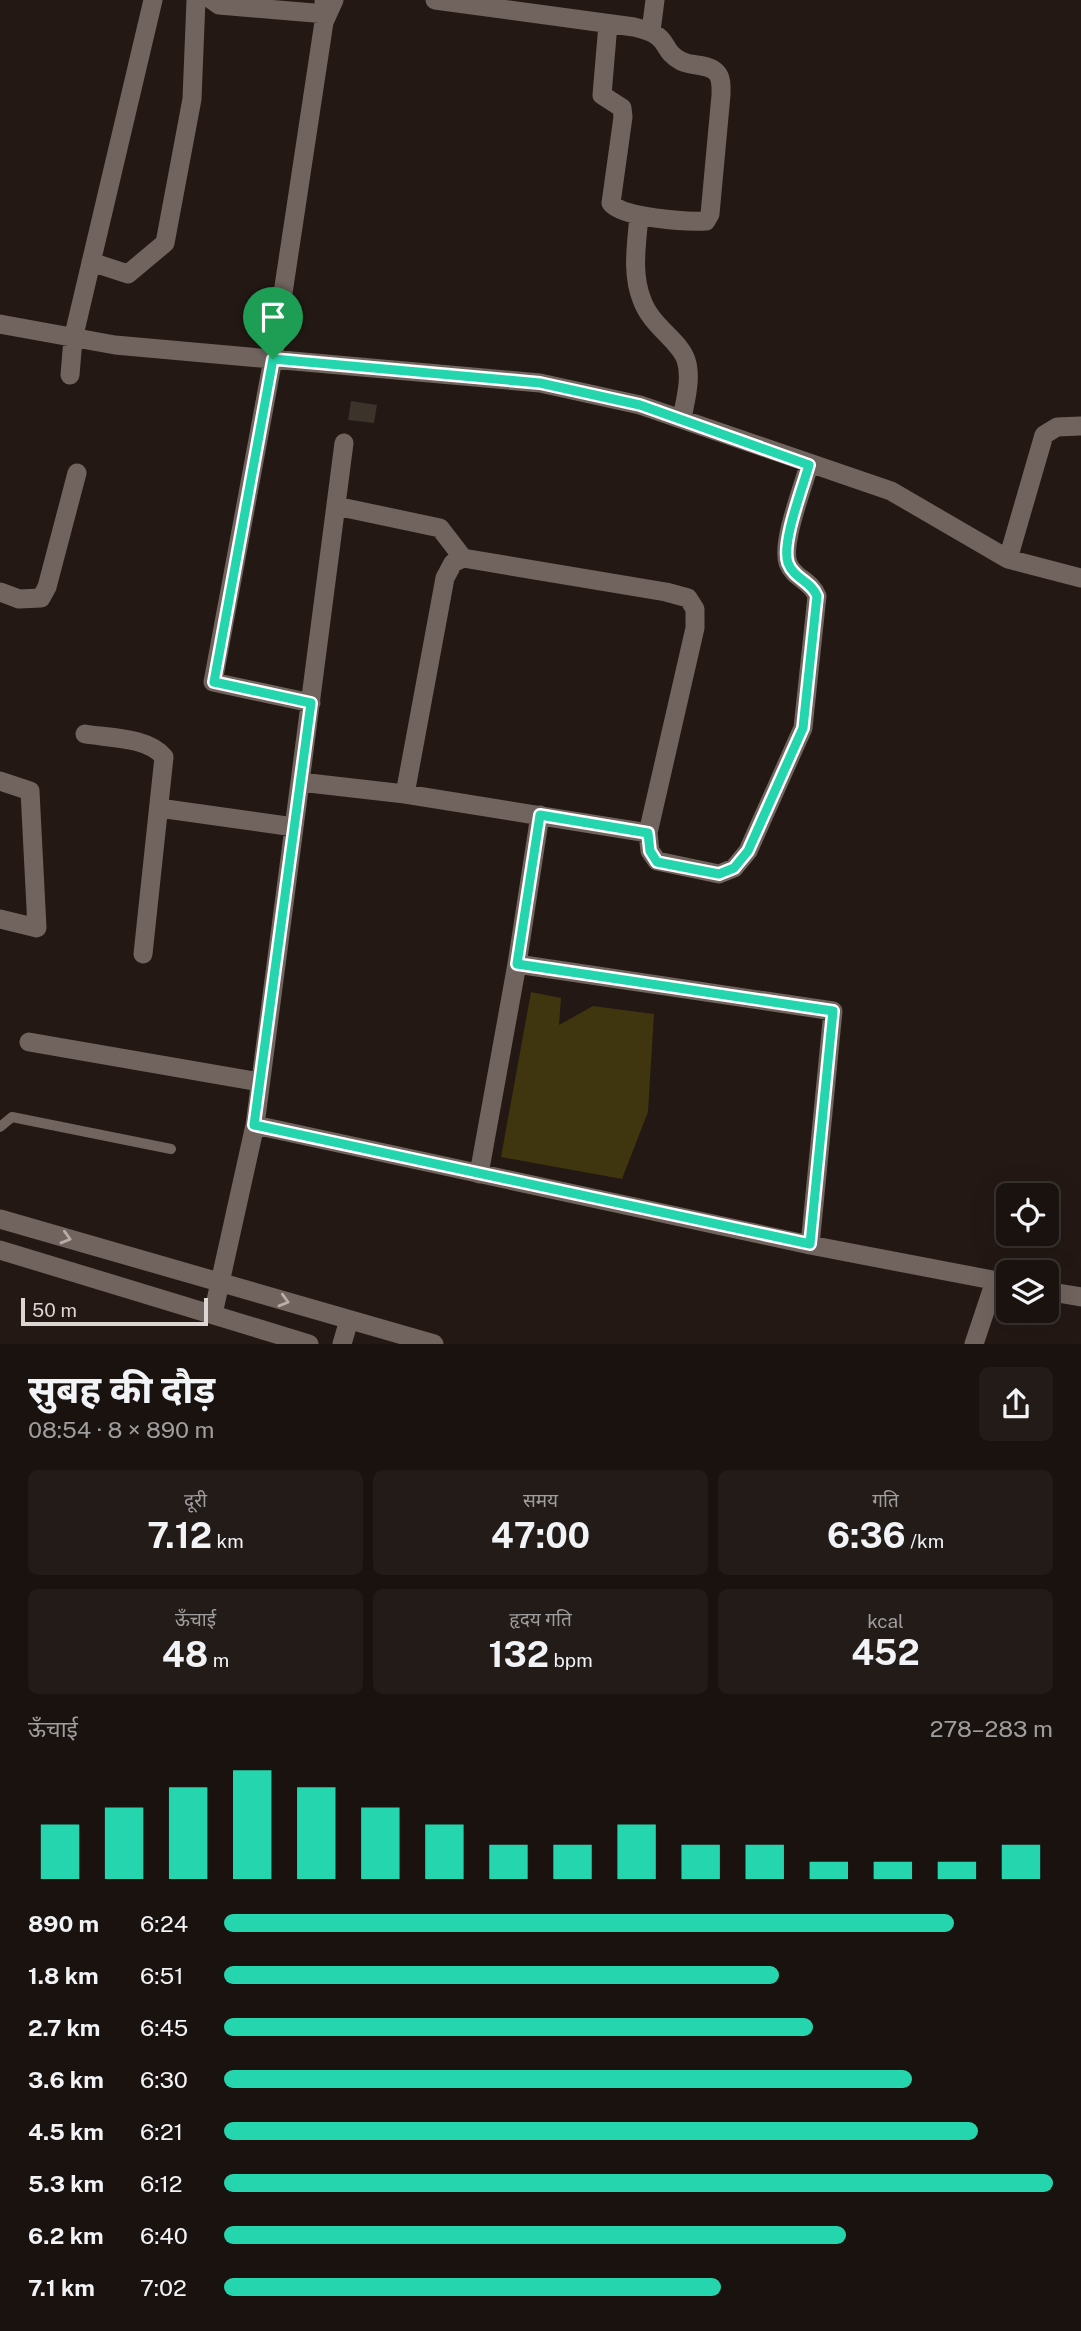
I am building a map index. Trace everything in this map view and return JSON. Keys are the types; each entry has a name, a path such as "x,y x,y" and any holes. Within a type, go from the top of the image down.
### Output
{"street":[{"path":"70,375 73,339 153,0"},
{"path":"91,262 128,274 165,243 192,100 196,0"},
{"path":"212,0 219,5 328,5 273,359 214,682 311,703"},
{"path":"435,0 608,24 651,31 664,40 679,61 715,70 720,78 721,94 710,214 706,220 639,215 616,209 611,203 623,117 622,108 602,95 608,24"},
{"path":"651,31 655,0"},
{"path":"639,215 635,267 642,303 657,327 680,348 686,360 688,383 681,419"},
{"path":"0,324 73,339 540,383 640,405 891,491 1008,559 1081,578"},
{"path":"1008,559 1044,435 1057,427 1081,426"},
{"path":"214,1314 254,1125 344,443"},
{"path":"404,794 445,578 453,563 463,558 666,592 688,598 695,609 695,628 648,833 650,851 657,862 719,874 734,868 748,851 792,757 808,706 817,596 813,586 793,572 786,551 809,465"},
{"path":"0,592 19,599 41,598 47,587 77,473"},
{"path":"336,506 440,528 463,558"},
{"path":"85,734 157,748 164,757 143,954"},
{"path":"0,781 30,790 37,928 0,919"},
{"path":"300,782 404,794 648,833"},
{"path":"159,808 294,827"},
{"path":"479,1174 517,964 540,815"},
{"path":"517,964 833,1011 810,1244"},
{"path":"29,1042 260,1082"},
{"path":"254,1125 996,1281"},
{"path":"0,1219 434,1344"},
{"path":"0,1250 309,1344"},
{"path":"974,1344 996,1293"},
{"path":"1059,1293 1081,1297"},
{"path":"342,1344 349,1320"}],"lane":[{"path":"0,1127 12,1117 171,1149"}],"shaded area":[{"path":"531,992 561,998 559,1025 593,1006 654,1014 648,1112 622,1179 501,1157"}],"building":[{"path":"351,401 377,405 374,423 348,420"}],"route":[{"path":"273,359 540,383 640,405 809,465 786,551 793,572 813,586 817,596 808,706 792,757 748,851 734,868 719,874 676,867 657,862 650,851 648,833 540,815 517,964 833,1011 810,1244 254,1125 311,703 214,682 273,359"}]}
